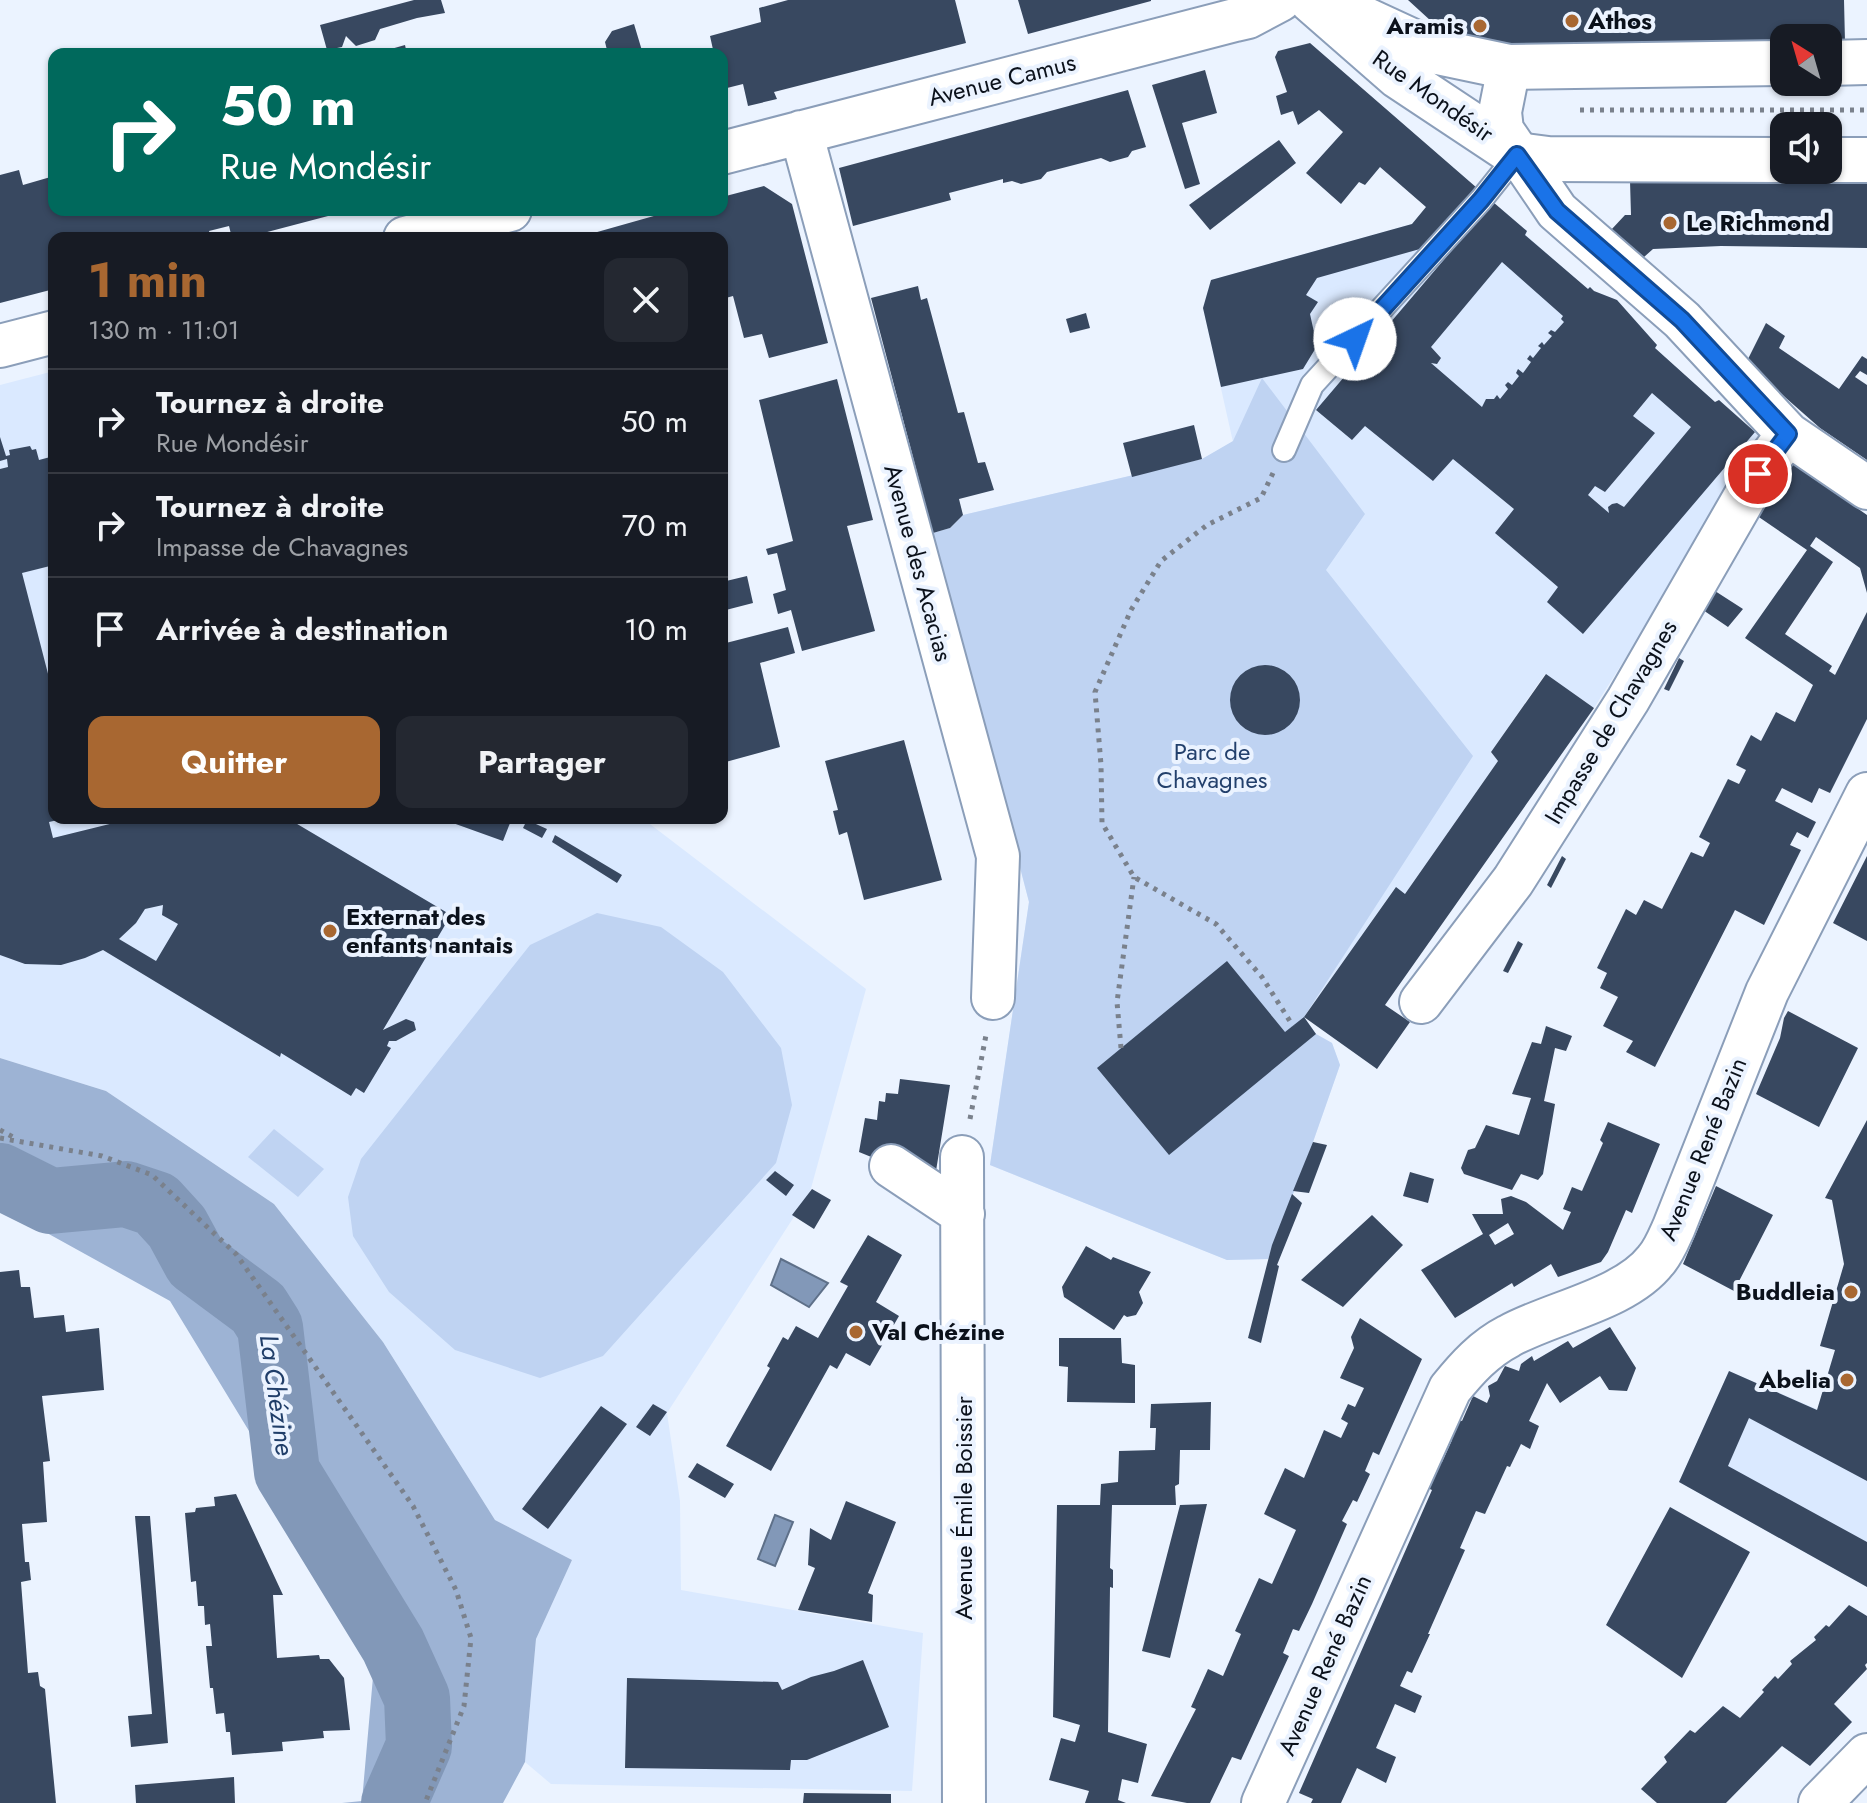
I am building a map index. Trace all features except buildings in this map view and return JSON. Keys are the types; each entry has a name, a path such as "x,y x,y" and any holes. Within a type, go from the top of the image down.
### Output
{"main road":[{"name":"Rue Mondésir","path":"1311,0 1398,76 1517,155"},
{"path":"1322,0 1433,51 1509,67 1770,63"},
{"path":"1842,63 1867,62"},
{"path":"1517,155 1548,159 1770,160"},
{"path":"1842,160 1867,160"}],"street":[{"name":"Avenue Camus","path":"728,151 1248,17 1280,0"},
{"path":"1509,67 1500,112 1502,130 1517,155"},
{"name":"Avenue des Acacias","path":"801,132 998,856 993,998"},
{"name":"Rue Mondésir","path":"1517,155 1557,211 1682,320 1788,434 1867,488"},
{"path":"428,232 488,216"},
{"path":"0,346 48,334"},
{"name":"Impasse de Chavagnes","path":"1421,1002 1513,881 1628,700 1758,474 1788,434"},
{"name":"Avenue René Bazin","path":"1263,1803 1450,1389 1477,1357 1509,1335 1626,1285 1656,1261 1674,1227 1767,992 1867,794"},
{"name":"Avenue Émile Boissier","path":"962,1157 964,1803"},
{"path":"891,1166 963,1214"},
{"path":"1820,1803 1867,1755"}],"lane":[{"path":"1284,450 1312,385 1481,200 1517,155"}],"path":[{"path":"1565,110 1867,110"},
{"path":"1284,450 1261,498 1207,525 1161,561 1131,610 1095,692 1102,823 1134,877 1216,924 1262,977 1293,1026"},
{"path":"1121,1048 1117,1002 1134,877"},
{"path":"962,1157 993,998"},
{"path":"0,1130 17,1139"},
{"path":"0,1138 102,1156 152,1175 236,1254 413,1506 456,1590 471,1638 464,1706 425,1803"}],"shaded area":[{"name":"Parc de Chavagnes","path":"1458,172 1527,231 1526,235 1587,289 1590,287 1617,300 1657,345 1655,349 1763,440 1674,594 1635,643 1594,708 1545,674 1491,752 1498,761 1405,894 1395,888 1304,1017 1316,1034 1332,1043 1340,1065 1268,1259 1227,1260 990,1165 1029,902 933,533 950,528 963,515 1202,459 1233,442 1203,308 1211,280 1412,224"},
{"name":"Externat des enfants nantais","path":"48,373 48,824 650,824 866,989 810,1192 667,1413 680,1501 681,1590 923,1633 912,1791 551,1784 525,1762 536,1639 572,1560 495,1520 383,1342 274,1204 106,1091 0,1058 0,385"},
{"path":"0,1058 106,1091 274,1204 383,1342 495,1520 572,1560 536,1639 525,1762 503,1803 342,1803 362,1801 373,1677 322,1551 170,1301 0,1207"},
{"path":"781,1259 828,1283 809,1307 771,1285"},
{"path":"1729,1371 1867,1431 1867,1587 1679,1482"},
{"path":"775,1515 793,1522 775,1566 758,1559"}],"green space":[{"name":"Parc de Chavagnes","path":"1262,378 1365,514 1326,570 1473,756 1304,1017 1316,1034 1332,1043 1340,1065 1268,1259 1227,1260 990,1165 1029,902 933,533 950,528 963,515 1202,459 1233,441"},
{"path":"597,913 661,927 723,972 781,1048 792,1105 776,1163 603,1356 540,1378 455,1350 389,1292 353,1236 348,1197 361,1159 530,945"},
{"path":"274,1129 324,1169 298,1197 248,1157"}],"waterway":[{"name":"La Chézine","path":"0,1176 50,1201 126,1194 156,1204 177,1227 196,1262 258,1308 270,1327 287,1472 393,1645 417,1698 419,1746 394,1803"}],"place":[{"name":"Athos","path":"1572,21"},
{"name":"Aramis","path":"1480,26"},
{"name":"Le Richmond","path":"1670,223"},
{"name":"Externat des enfants nantais","path":"330,931"},
{"name":"Buddleia","path":"1851,1292"},
{"name":"Val Chézine","path":"856,1332"},
{"name":"Abelia","path":"1847,1380"}],"route":[{"path":"1355,339 1481,200 1517,155 1557,211 1682,320 1788,434 1758,474"}]}
